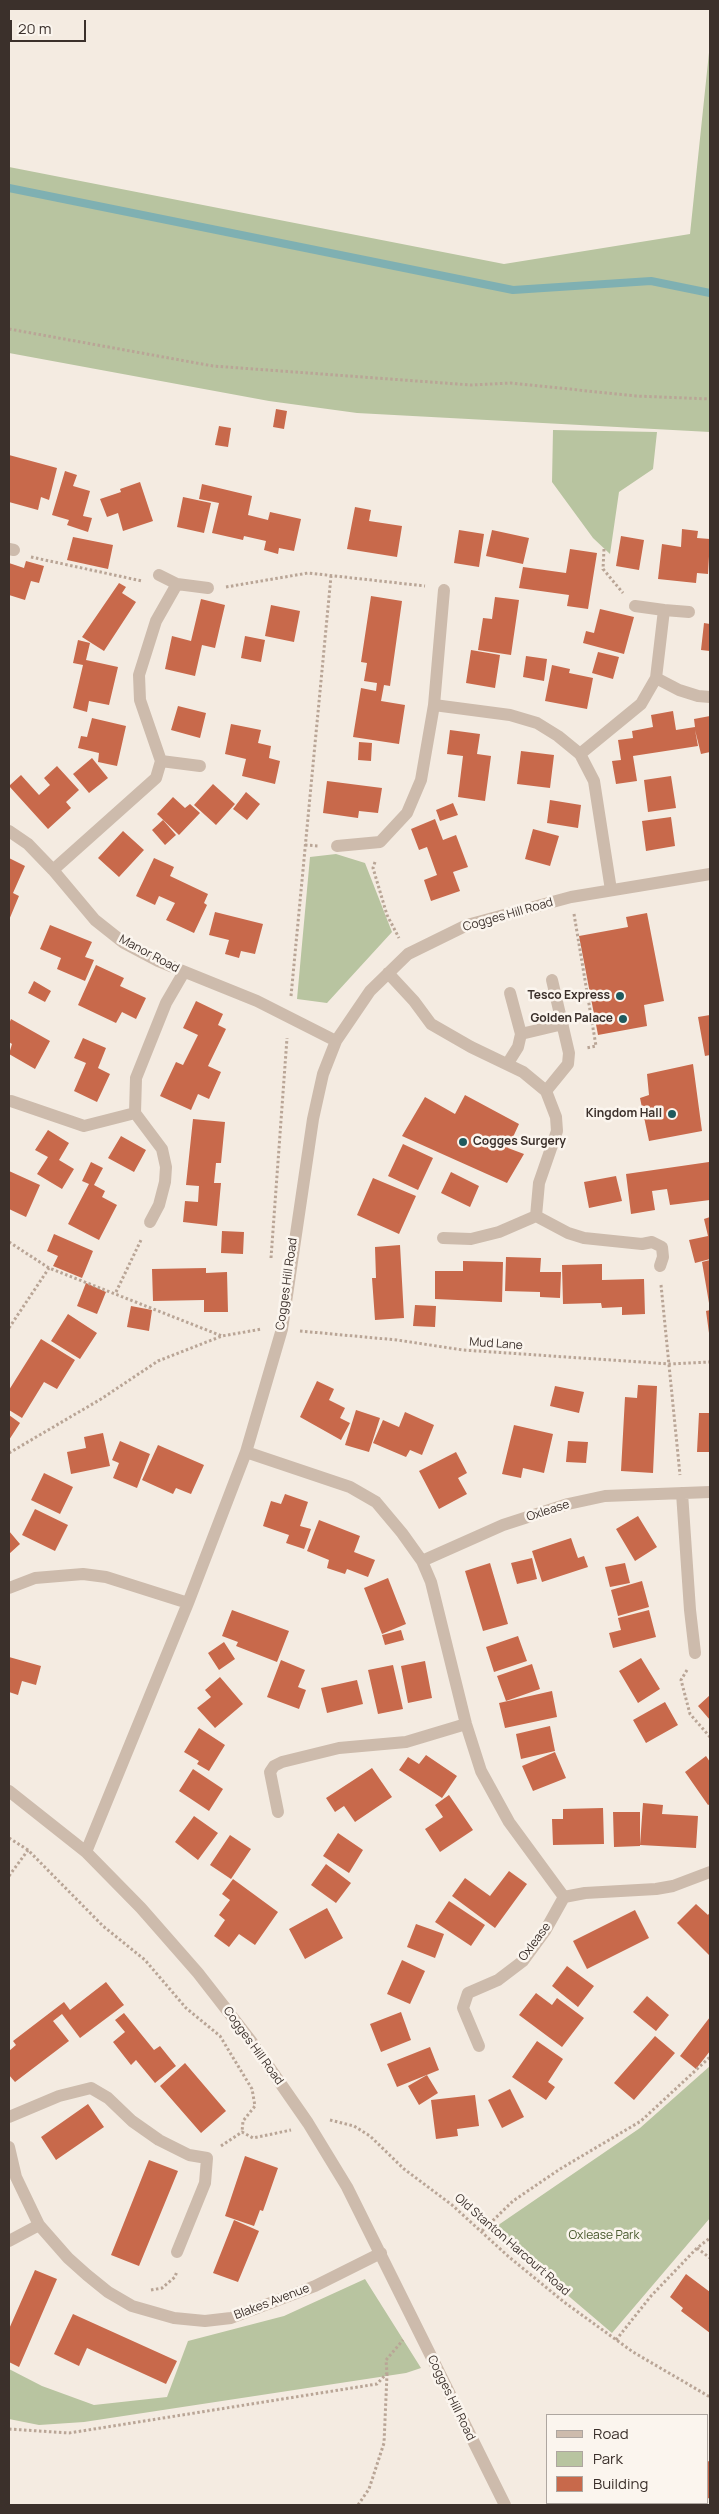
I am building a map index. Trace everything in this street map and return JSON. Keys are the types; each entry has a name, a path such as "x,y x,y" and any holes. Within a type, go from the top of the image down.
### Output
{"street":[{"path":"159,575 177,584 208,588"},
{"path":"53,870 156,778 161,761 140,700 139,675 156,621 177,584"},
{"path":"337,846 380,842 407,813 421,780 434,705 444,590"},
{"path":"635,606 689,612"},
{"path":"580,754 641,704 656,678 664,610"},
{"path":"656,678 679,690 698,696 710,697"},
{"path":"434,705 510,716 536,723 558,736 580,754 594,781 611,890"},
{"path":"161,761 200,766"},
{"name":"Manor Road","path":"9,831 28,844 102,926 124,942 184,972 219,985 336,1040"},
{"name":"Cogges Hill Road","path":"505,2505 381,2253 347,2187 308,2122 251,2041 198,1973 142,1908 86,1852 188,1603 246,1452 282,1329 313,1119 324,1074 336,1040 370,991 408,954 467,925 571,896 710,874"},
{"name":"Manor Road","path":"135,1112 136,1078 166,1003 184,972"},
{"path":"388,973 414,1001 431,1024 471,1047 508,1064 535,1080 546,1091 556,1117 557,1131 539,1183 536,1216"},
{"path":"546,1091 568,1064 569,1053 552,980"},
{"path":"508,1064 518,1047 521,1034 510,993"},
{"path":"521,1034 563,1024"},
{"path":"11,1101 84,1126 135,1112 162,1149 166,1167 165,1182 158,1205 150,1222"},
{"path":"443,1238 470,1239 499,1232 536,1216"},
{"path":"536,1216 568,1233 584,1238 642,1244 652,1242 662,1247 663,1257 660,1266"},
{"path":"246,1452 350,1487 376,1502 402,1533 422,1561 431,1582 466,1724 481,1771 509,1822 564,1897 585,1893 656,1889 673,1886 710,1872"},
{"name":"Oxlease","path":"422,1561 503,1525 568,1504 606,1496 710,1492"},
{"path":"682,1493 690,1610 695,1653"},
{"path":"9,1588 36,1578 83,1574 106,1577 188,1603"},
{"path":"278,1812 270,1772 274,1766 282,1762 339,1748 406,1742 466,1724"},
{"path":"9,1791 86,1852"},
{"name":"Oxlease","path":"479,2046 463,2008 468,1993 498,1980 523,1961 546,1931 564,1897"},
{"path":"9,2117 59,2096 92,2088 108,2098 132,2120 159,2140 189,2156 207,2158 205,2183 177,2252"},
{"name":"Blakes Avenue","path":"9,2147 16,2177 39,2225 52,2242 108,2292 132,2306 174,2318 205,2321 231,2318 315,2286 381,2253"},
{"path":"9,2242 39,2225"}],"path":[{"path":"9,328 213,366 471,385 511,383 636,396 710,399"},
{"path":"604,549 603,569 635,606"},
{"path":"12,550 24,555 153,584 159,575"},
{"path":"208,588 308,573 412,584 444,590"},
{"path":"271,1260 289,1017 331,576"},
{"path":"380,842 373,868 387,915 408,954"},
{"path":"569,1053 596,1046 571,896"},
{"path":"116,1292 150,1222"},
{"path":"9,1242 49,1268 116,1292 222,1336"},
{"path":"660,1266 661,1297 670,1364 682,1493"},
{"path":"9,1328 49,1268"},
{"name":"Mud Lane","path":"9,1453 101,1399 158,1361 222,1336 252,1329 282,1329 397,1340 462,1350 670,1364 710,1362"},
{"path":"695,1653 681,1680 690,1714 710,1737"},
{"path":"9,1838 28,1850 103,1926 146,1960 186,2008 220,2036 252,2089 255,2106 243,2121 242,2132"},
{"path":"9,1876 28,1850"},
{"path":"482,2231 513,2201 560,2169 641,2121 710,2057"},
{"name":"Old Stanton Harcourt Road","path":"308,2122 323,2113 327,2119 354,2126 370,2136 404,2169 452,2205 509,2257 564,2302 616,2340 710,2397"},
{"path":"242,2132 253,2138 282,2133 308,2122"},
{"path":"207,2158 224,2143 242,2132"},
{"path":"616,2340 651,2296 697,2248 710,2238"},
{"path":"697,2248 710,2258"},
{"path":"132,2306 145,2292 162,2288 175,2277 180,2263 177,2252"},
{"path":"358,2505 369,2489 384,2443 388,2373 386,2360 416,2324"},
{"path":"9,2429 69,2434 377,2384 388,2373"}],"green space":[{"path":"710,43 710,432 357,413 269,401 9,353 9,167 504,264 690,234"},
{"path":"553,430 657,432 653,469 619,492 610,554 593,538 552,482"},
{"path":"336,854 365,863 392,932 327,1003 297,999 310,857"},
{"name":"Oxlease Park","path":"710,2066 710,2218 612,2333 491,2230 640,2128"},
{"path":"365,2279 421,2368 406,2373 84,2422 39,2425 9,2419 9,2369 42,2386 94,2405 167,2397 188,2341 284,2316"}],"building":[{"path":"276,409 287,411 284,429 273,427"},
{"path":"219,426 231,428 228,447 215,445"},
{"path":"9,455 57,468 49,500 41,497 38,510 9,502"},
{"path":"65,471 77,475 73,486 90,491 83,516 92,518 88,532 67,525 69,520 52,515"},
{"path":"140,482 153,521 123,531 118,513 107,517 100,499 121,492 120,489"},
{"path":"202,484 252,496 248,515 268,520 270,512 301,519 294,551 279,548 278,554 264,550 266,541 244,536 243,540 212,533 219,503 199,499"},
{"path":"183,497 211,503 204,533 177,527"},
{"path":"355,507 371,510 369,521 402,526 397,557 347,549"},
{"path":"682,529 698,531 697,538 710,539 708,574 697,573 696,583 658,579 662,544 681,547"},
{"path":"459,530 484,534 479,567 454,563"},
{"path":"492,530 529,538 523,564 486,556"},
{"path":"621,536 644,540 639,570 616,566"},
{"path":"73,537 113,545 108,569 67,560"},
{"path":"570,549 597,553 588,609 567,606 569,595 519,588 523,567 566,573"},
{"path":"26,561 44,566 39,583 31,581 25,600 9,595 9,563 24,568"},
{"path":"119,583 126,587 122,593 136,602 104,651 82,637"},
{"path":"371,596 402,601 390,686 384,685 381,701 405,705 399,744 353,737 361,688 376,691 377,683 364,681 367,663 361,662"},
{"path":"495,597 519,600 511,655 478,650 483,618 492,619"},
{"path":"201,599 225,605 215,648 202,645 195,676 165,669 172,636 191,641"},
{"path":"271,605 300,611 294,642 265,636"},
{"path":"600,609 634,617 624,654 583,643 586,631 594,633"},
{"path":"704,623 710,624 710,651 701,650"},
{"path":"245,636 265,640 261,662 241,658"},
{"path":"78,640 90,643 86,660 118,667 109,705 89,701 87,712 73,708 83,665 73,663"},
{"path":"471,650 500,655 495,688 466,683"},
{"path":"598,652 619,657 613,679 592,673"},
{"path":"526,656 547,659 544,681 523,677"},
{"path":"552,665 570,669 569,673 593,678 587,709 545,701"},
{"path":"178,706 206,713 200,738 171,730"},
{"path":"673,711 676,730 695,727 694,719 710,716 710,752 701,754 695,730 698,746 633,756 637,781 616,784 612,761 621,760 618,740 633,738 632,731 653,727 651,715"},
{"path":"92,718 126,726 117,766 98,762 99,753 78,748 81,736 87,737"},
{"path":"231,724 261,730 258,743 271,746 269,758 280,761 275,784 242,776 246,759 225,754"},
{"path":"450,730 480,734 477,754 491,756 485,801 458,797 463,756 447,754"},
{"path":"359,742 372,743 371,761 358,760"},
{"path":"521,751 554,755 550,788 517,784"},
{"path":"92,758 108,778 89,793 73,774"},
{"path":"57,766 79,790 66,802 71,808 48,829 9,786 21,775 39,795 50,785 44,778"},
{"path":"671,776 676,808 648,812 644,780"},
{"path":"327,781 382,788 378,813 359,811 358,818 323,813"},
{"path":"213,784 235,804 216,825 194,805"},
{"path":"246,792 260,804 247,820 233,809"},
{"path":"173,797 185,808 190,804 200,813 179,835 157,814"},
{"path":"550,800 581,805 578,828 547,823"},
{"path":"453,803 458,815 440,821 436,810"},
{"path":"671,817 675,846 646,851 642,821"},
{"path":"435,819 443,840 456,835 468,867 453,872 460,891 431,901 424,880 437,875 427,847 419,850 411,829"},
{"path":"163,820 176,835 165,845 152,830"},
{"path":"533,829 559,836 550,866 525,859"},
{"path":"123,831 144,850 119,877 98,858"},
{"path":"9,858 25,866 13,893 19,896 9,920"},
{"path":"154,858 174,867 170,876 208,894 204,903 207,905 194,933 166,920 175,903 159,896 155,905 136,896"},
{"path":"215,912 263,924 255,954 241,951 239,958 225,954 229,940 209,935"},
{"path":"647,913 664,1001 644,1005 647,1026 598,1035 579,936 628,927 626,917"},
{"path":"50,925 92,942 85,957 94,960 85,981 57,969 61,958 40,949"},
{"path":"96,965 124,978 120,986 146,998 136,1019 122,1012 116,1023 78,1005"},
{"path":"34,981 51,991 45,1002 28,993"},
{"path":"196,1001 223,1014 218,1025 226,1029 208,1066 221,1072 209,1099 198,1094 191,1110 160,1096 176,1062 183,1065 198,1035 183,1028"},
{"path":"710,1015 710,1055 705,1056 698,1017"},
{"path":"11,1019 50,1041 35,1069 9,1054 12,1044 9,1042 9,1024"},
{"path":"83,1038 106,1048 98,1068 110,1074 97,1102 74,1091 86,1063 74,1058"},
{"name":"Kingdom Hall","path":"693,1064 702,1131 649,1141 640,1098 649,1095 647,1074"},
{"name":"Cogges Surgery","path":"465,1095 519,1124 508,1148 524,1154 507,1183 402,1136 425,1097 455,1114"},
{"path":"193,1119 225,1122 221,1163 216,1163 214,1183 221,1183 217,1226 183,1222 185,1201 198,1202 199,1186 186,1185"},
{"path":"48,1130 69,1143 59,1160 74,1169 62,1189 37,1174 48,1157 35,1150"},
{"path":"121,1136 146,1150 134,1172 108,1158"},
{"path":"403,1144 433,1158 418,1190 388,1176"},
{"path":"91,1162 103,1168 94,1185 105,1191 102,1197 117,1205 99,1240 68,1224 89,1184 82,1181"},
{"path":"709,1162 710,1200 670,1205 667,1189 652,1191 655,1210 631,1214 626,1174"},
{"path":"9,1171 40,1185 26,1217 9,1209"},
{"path":"451,1172 479,1186 470,1207 441,1193"},
{"path":"616,1176 622,1201 589,1208 584,1182"},
{"path":"373,1178 416,1196 399,1234 357,1215"},
{"path":"710,1217 710,1259 695,1263 689,1240 708,1236 704,1219"},
{"path":"222,1231 244,1232 243,1254 221,1253"},
{"path":"54,1234 93,1251 82,1278 53,1266 58,1256 47,1251"},
{"path":"400,1245 404,1318 375,1320 372,1278 376,1278 375,1247"},
{"path":"506,1257 541,1258 540,1272 561,1272 560,1298 540,1297 540,1292 505,1291"},
{"path":"710,1260 710,1303 709,1303 702,1262"},
{"path":"463,1261 503,1262 502,1302 435,1299 435,1271 463,1271"},
{"path":"602,1264 602,1280 644,1279 645,1314 622,1315 622,1307 602,1308 601,1303 563,1304 562,1265"},
{"path":"206,1268 206,1273 227,1272 228,1312 204,1312 204,1300 153,1301 152,1269"},
{"path":"86,1283 106,1292 97,1314 77,1306"},
{"path":"415,1305 436,1306 435,1327 413,1326"},
{"path":"131,1306 152,1310 149,1331 127,1327"},
{"path":"710,1310 710,1333 709,1333 706,1311"},
{"path":"68,1314 97,1333 80,1359 51,1341"},
{"path":"41,1339 75,1360 57,1389 44,1382 22,1418 9,1410 9,1390"},
{"path":"317,1381 334,1389 329,1400 345,1408 340,1418 350,1423 341,1440 300,1417"},
{"path":"638,1385 657,1386 653,1473 621,1471 625,1397 637,1398"},
{"path":"555,1386 584,1392 579,1413 550,1406"},
{"path":"356,1410 380,1418 369,1452 345,1445"},
{"path":"405,1412 434,1425 422,1455 410,1450 406,1457 373,1443 383,1420 399,1427"},
{"path":"699,1413 710,1413 710,1452 697,1452"},
{"path":"9,1415 20,1423 9,1440"},
{"path":"514,1425 553,1434 544,1473 523,1468 521,1478 502,1474"},
{"path":"103,1433 110,1466 71,1474 67,1452 86,1448 84,1437"},
{"path":"120,1441 150,1454 137,1488 113,1478 119,1463 112,1460"},
{"path":"568,1441 588,1442 586,1463 566,1462"},
{"path":"158,1445 204,1465 191,1494 176,1488 173,1494 142,1480"},
{"path":"456,1452 467,1473 458,1478 467,1494 439,1509 419,1471"},
{"path":"44,1473 73,1487 60,1514 31,1500"},
{"path":"285,1494 308,1502 300,1526 311,1529 304,1549 286,1543 289,1535 263,1526 271,1501 281,1504"},
{"path":"35,1509 68,1525 55,1551 22,1535"},
{"path":"638,1516 657,1547 635,1561 616,1529"},
{"path":"319,1520 360,1536 354,1552 375,1560 368,1577 347,1569 345,1574 327,1568 329,1560 307,1551"},
{"path":"9,1531 20,1544 9,1554"},
{"path":"571,1538 578,1558 584,1556 588,1567 542,1582 532,1551"},
{"path":"532,1558 537,1579 517,1584 511,1563"},
{"path":"490,1563 508,1624 483,1631 465,1571"},
{"path":"625,1563 630,1583 610,1587 605,1567"},
{"path":"388,1578 406,1624 382,1634 364,1588"},
{"path":"642,1581 649,1607 618,1616 611,1590"},
{"path":"232,1610 289,1631 277,1662 236,1646 238,1642 222,1636"},
{"path":"649,1610 656,1637 613,1648 609,1633 621,1630 618,1618"},
{"path":"401,1630 404,1640 385,1645 382,1635"},
{"path":"518,1636 527,1661 494,1672 486,1647"},
{"path":"224,1642 235,1659 219,1670 208,1653"},
{"path":"9,1657 41,1666 36,1685 22,1681 18,1695 9,1692"},
{"path":"641,1658 660,1689 638,1703 619,1671"},
{"path":"281,1660 305,1670 298,1687 306,1690 299,1709 267,1697"},
{"path":"425,1661 432,1698 408,1703 401,1666"},
{"path":"532,1664 540,1689 506,1701 497,1676"},
{"path":"393,1665 403,1709 378,1714 368,1670"},
{"path":"220,1677 243,1704 215,1728 197,1708 211,1697 205,1690"},
{"path":"357,1680 363,1704 327,1713 321,1688"},
{"path":"552,1691 557,1717 505,1728 499,1703"},
{"path":"710,1695 710,1720 698,1706"},
{"path":"665,1702 678,1725 646,1743 633,1720"},
{"path":"550,1726 555,1751 521,1759 516,1734"},
{"path":"199,1728 225,1745 209,1771 197,1764 199,1761 184,1752"},
{"path":"555,1752 566,1778 533,1791 522,1766"},
{"path":"426,1755 457,1776 442,1798 399,1770 408,1757 419,1764"},
{"path":"706,1756 710,1762 710,1804 708,1805 685,1772"},
{"path":"372,1768 392,1797 355,1822 344,1806 335,1812 326,1798"},
{"path":"193,1769 223,1789 209,1811 179,1791"},
{"path":"449,1795 473,1830 440,1852 425,1829 443,1817 435,1805"},
{"path":"643,1803 663,1805 662,1814 698,1816 696,1848 640,1845"},
{"path":"603,1808 604,1844 553,1845 552,1819 563,1819 563,1809"},
{"path":"613,1812 640,1812 640,1846 614,1847"},
{"path":"194,1816 218,1833 198,1860 175,1842"},
{"path":"338,1833 363,1850 349,1873 323,1856"},
{"path":"230,1835 251,1849 231,1879 210,1865"},
{"path":"326,1864 351,1883 336,1903 311,1885"},
{"path":"509,1871 527,1884 495,1928 452,1896 465,1878 490,1896"},
{"path":"233,1879 278,1912 255,1945 239,1934 229,1947 214,1936 225,1920 219,1915 230,1900 222,1894"},
{"path":"449,1901 485,1925 471,1946 435,1922"},
{"path":"696,1904 708,1915 710,1912 710,1956 677,1923"},
{"path":"327,1908 343,1938 305,1959 289,1929"},
{"path":"635,1910 649,1938 587,1969 573,1941"},
{"path":"416,1924 444,1934 435,1958 407,1947"},
{"path":"402,1960 425,1971 410,2004 387,1994"},
{"path":"567,1966 594,1986 578,2007 552,1986"},
{"path":"106,1982 124,2005 80,2038 62,2014 53,2021 69,2041 15,2082 9,2075 9,2051 16,2045 13,2041 64,2002 70,2010"},
{"path":"536,1993 552,2005 557,1998 584,2018 562,2047 519,2015"},
{"path":"647,1996 669,2015 656,2031 633,2012"},
{"path":"401,2012 411,2040 381,2052 370,2024"},
{"path":"124,2013 154,2050 160,2046 176,2066 155,2083 136,2060 131,2065 113,2042 125,2032 115,2020"},
{"path":"710,2017 710,2051 696,2069 680,2056"},
{"path":"655,2036 675,2053 634,2100 614,2083"},
{"path":"537,2041 563,2059 548,2082 555,2087 546,2100 512,2077"},
{"path":"430,2047 439,2070 397,2087 387,2064"},
{"path":"185,2063 226,2111 201,2133 160,2086"},
{"path":"427,2075 438,2093 419,2105 408,2086"},
{"path":"510,2089 524,2117 502,2128 488,2100"},
{"path":"475,2095 479,2126 457,2129 458,2136 436,2139 431,2100"},
{"path":"88,2104 104,2127 56,2160 41,2137"},
{"path":"245,2156 278,2168 263,2211 260,2210 254,2226 225,2216"},
{"path":"149,2160 178,2171 139,2266 111,2255"},
{"path":"234,2220 259,2231 238,2282 213,2273"},
{"path":"35,2270 57,2279 19,2367 9,2362 9,2329"},
{"path":"686,2274 710,2292 710,2333 681,2311 683,2308 670,2297"},
{"path":"73,2314 177,2361 166,2384 87,2348 79,2366 54,2354"},
{"path":"709,2462 710,2462 709,2498"}],"waterway":[{"path":"9,188 513,290 651,281 710,293"}],"place":[{"name":"Tesco Express","path":"620,996"},
{"name":"Golden Palace","path":"623,1019"},
{"name":"Kingdom Hall","path":"672,1114"},
{"name":"Cogges Surgery","path":"463,1142"}]}
